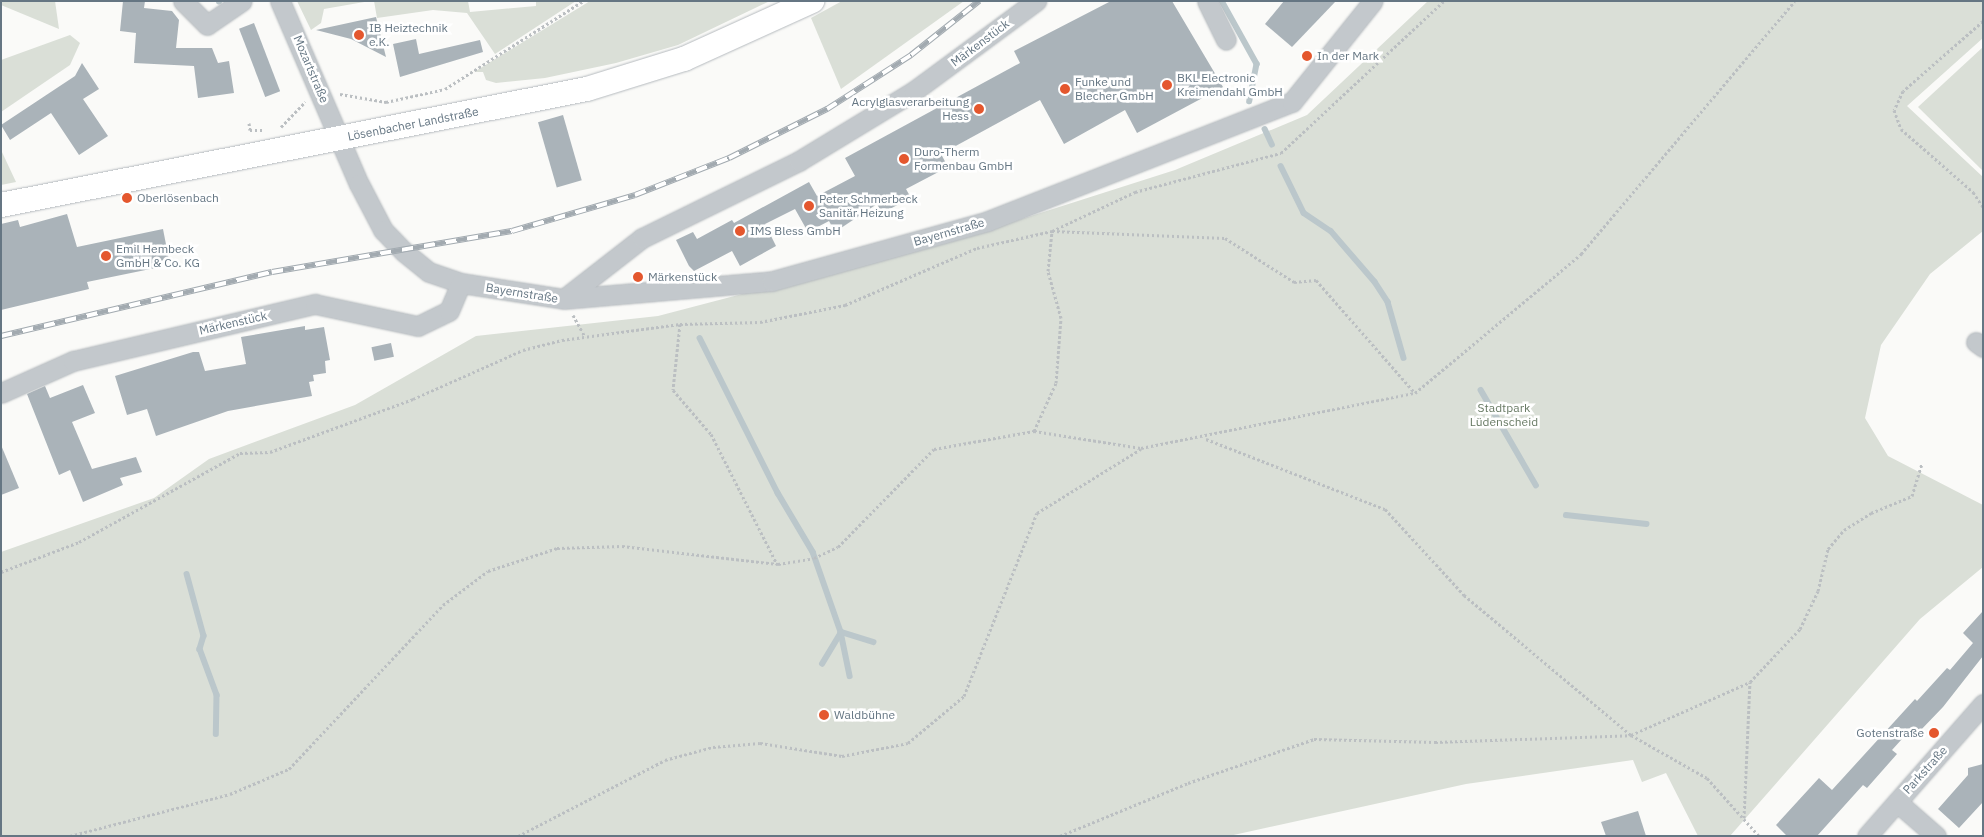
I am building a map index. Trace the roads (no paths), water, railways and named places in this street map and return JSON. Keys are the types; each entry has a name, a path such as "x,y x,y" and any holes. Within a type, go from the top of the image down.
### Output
{"main road":[{"name":"Lösenbacher Landstraße","path":"1,205 338,138 625,78 732,40 812,1"}],"street":[{"path":"183,1 207,24 242,1"},
{"name":"Mozartstraße","path":"280,1 324,98 338,138"},
{"name":"Märkenstück","path":"564,299 642,238 799,161 914,91 1036,1"},
{"path":"1207,1 1226,40"},
{"name":"Bayernstraße","path":"461,283 564,299 772,281 988,221 1292,102 1373,1"},
{"path":"338,138 383,230 429,272 461,283"},
{"name":"Märkenstück","path":"1,394 74,360 316,304 418,326 449,311 461,283"},
{"name":"Parkstraße","path":"1867,836 1983,704"},
{"path":"1897,802 1936,836"}],"waterway":[{"path":"1222,1 1257,64 1250,101"},
{"path":"1265,129 1272,144"},
{"path":"1281,166 1304,213 1331,231 1375,282 1388,302 1404,358"},
{"path":"700,338 778,493 813,552 841,632 850,676"},
{"path":"1481,390 1536,485"},
{"path":"1566,515 1647,524"},
{"path":"187,574 204,636 200,649 217,695 216,734"},
{"path":"822,664 841,632 873,642"}],"railway":[{"path":"1,336 272,272 512,231 635,195 729,158 827,109 911,55 979,1"}],"place":[{"name":"IB Heiztechnik e.K.","path":"359,35"},
{"name":"In der Mark","path":"1307,56"},
{"name":"BKL Electronic Kreimendahl GmbH","path":"1167,85"},
{"name":"Funke und Blecher GmbH","path":"1065,89"},
{"name":"Acrylglasverarbeitung Hess","path":"979,109"},
{"name":"Duro-Therm Formenbau GmbH","path":"904,159"},
{"name":"Oberlösenbach","path":"127,198"},
{"name":"Peter Schmerbeck Sanitär Heizung","path":"809,206"},
{"name":"IMS Bless GmbH","path":"740,231"},
{"name":"Emil Hembeck GmbH & Co. KG","path":"106,256"},
{"name":"Märkenstück","path":"638,277"},
{"name":"Waldbühne","path":"824,715"},
{"name":"Gotenstraße","path":"1934,733"}],"park label":[{"name":"Stadtpark Lüdenscheid","path":"1504,415"}]}
